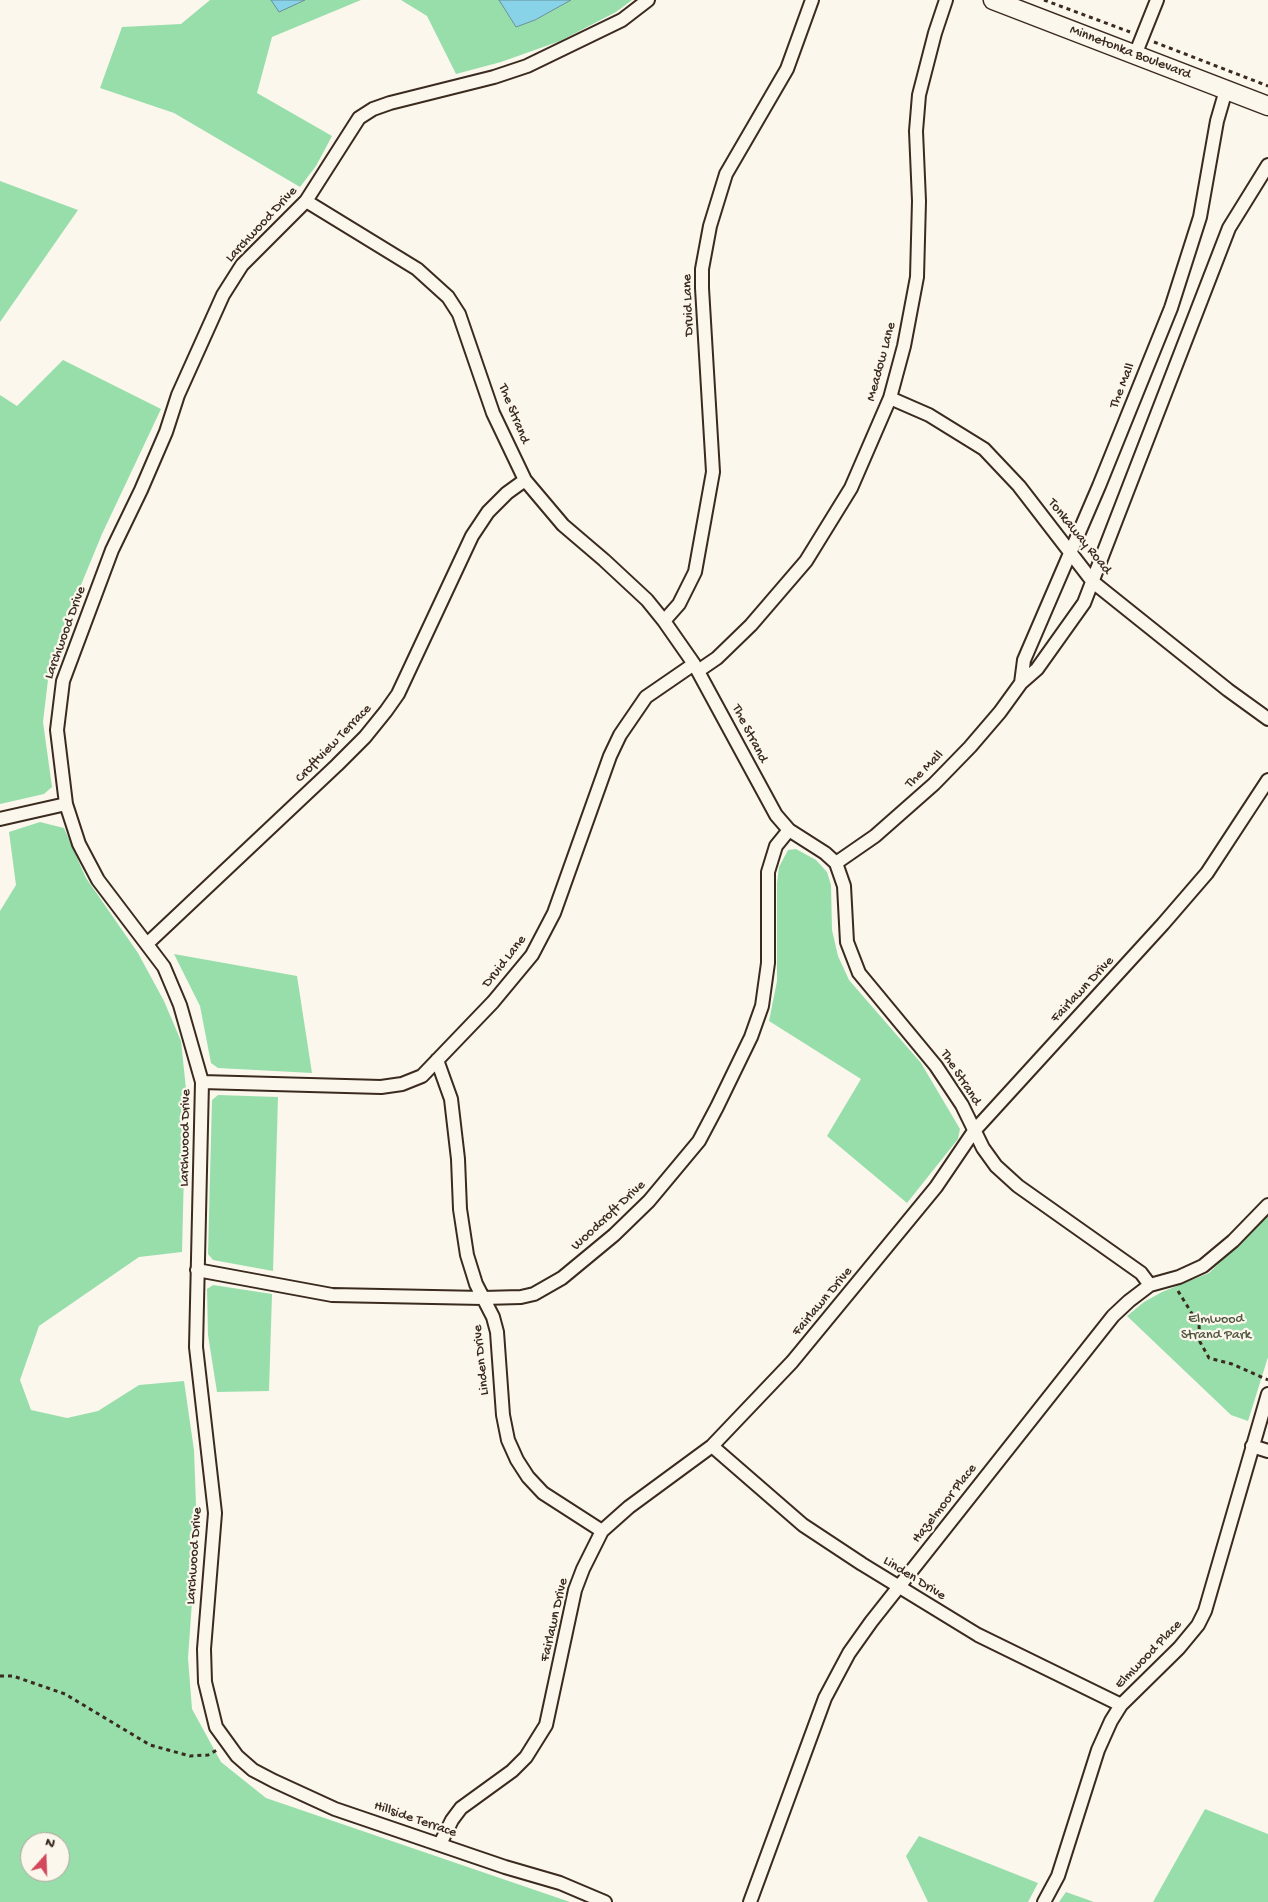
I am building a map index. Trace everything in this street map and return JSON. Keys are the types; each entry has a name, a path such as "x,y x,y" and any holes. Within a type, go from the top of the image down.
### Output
{"main road":[{"name":"Minnetonka Boulevard","path":"992,0 1268,106"}],"street":[{"name":"Larchwood Drive","path":"226,1744 216,1727 205,1682 204,1649 215,1513 196,1347 202,1082 180,1005 164,967 148,943 98,880 79,844 66,804 57,730 63,681 112,550 141,490 166,432 178,395 223,296 242,265 306,201 330,167 359,118 373,109 494,77 527,66 622,20 648,0"},
{"name":"Druid Lane","path":"664,621 679,604 695,572 713,472 702,288 702,269 710,226 726,174 787,69 812,0"},
{"name":"Meadow Lane","path":"696,668 717,658 750,626 806,561 852,488 890,398 904,346 916,277 919,230 916,131 920,95 935,33 946,0"},
{"path":"1135,55 1157,0"},
{"name":"The Mall","path":"1021,683 1024,660 1070,554 1171,308 1200,217 1217,121 1226,90"},
{"name":"The Mall","path":"836,863 875,836 934,784 982,733 1021,683 1037,669 1084,603 1229,228 1268,166"},
{"name":"The Strand","path":"306,201 417,269 448,297 459,314 481,372 493,413 526,480 562,525 604,560 647,600 664,621 696,668 766,800 789,830 825,853 836,863 844,886 847,942 858,974 936,1066 962,1105 974,1131 996,1166 1018,1186 1141,1273 1150,1285"},
{"name":"Tonkaway Road","path":"890,398 929,414 984,449 1020,486 1093,582 1228,690 1268,719"},
{"name":"Croftview Terrace","path":"148,943 337,765 365,737 386,712 398,694 472,536 488,512 507,493 526,480"},
{"name":"Druid Lane","path":"202,1082 381,1087 402,1084 422,1076 518,974 539,944 554,913 610,756 630,719 646,697 696,668"},
{"name":"Fairlawn Drive","path":"440,1844 452,1820 461,1808 512,1771 526,1757 546,1725 576,1590 583,1569 602,1531 629,1508 712,1446 792,1362 936,1187 974,1131 1164,924 1201,880 1268,780"},
{"path":"0,818 66,804"},
{"name":"Woodcroft Drive","path":"197,1270 332,1295 521,1297 534,1294 562,1278 614,1235 649,1202 699,1141 756,1023 766,984 768,963 768,872 776,846 789,830"},
{"name":"Linden Drive","path":"437,1060 451,1099 458,1159 460,1209 466,1255 476,1284 493,1317 497,1332 503,1415 508,1440 517,1460 543,1493 602,1531"},
{"name":"Hazelmoor Place","path":"750,1902 825,1698 849,1652 1090,1344 1129,1300 1150,1285 1170,1280 1203,1266 1219,1254 1268,1205"},
{"name":"Elmwood Place","path":"1044,1902 1058,1876 1098,1750 1121,1705 1180,1648 1198,1626 1210,1596 1268,1394"},
{"name":"Linden Drive","path":"712,1446 803,1525 978,1635 1121,1705"},
{"path":"1252,1446 1268,1451"},
{"name":"Hillside Terrace","path":"226,1744 253,1770 335,1808 505,1867 560,1883 605,1902"}],"path":[{"path":"1044,0 1129,32"},
{"path":"1154,42 1268,86"},
{"path":"1170,1280 1187,1302 1199,1325 1200,1342 1209,1358 1232,1364 1268,1380"},
{"path":"0,1676 13,1676 65,1694 150,1745 190,1756 208,1755 226,1744"}],"green space":[{"path":"210,0 271,0 279,11 305,0 361,0 272,37 257,93 332,136 316,166 300,187 174,113 100,88 122,27 181,24"},
{"path":"401,0 499,0 516,27 535,20 571,0 632,0 616,12 560,41 501,62 456,74 427,16"},
{"path":"0,181 78,210 0,322"},
{"path":"63,360 161,409 102,534 62,631 49,671 43,722 52,787 44,794 0,804 0,395 17,406"},
{"path":"40,822 64,828 86,878 138,953 164,1001 181,1041 186,1089 182,1252 139,1257 39,1326 20,1380 31,1410 67,1418 98,1411 139,1385 184,1381 194,1450 197,1532 188,1658 192,1709 221,1762 266,1798 570,1902 0,1902 0,911 16,885 9,832"},
{"path":"796,849 816,860 827,872 831,885 832,930 838,956 849,980 921,1063 960,1129 958,1139 907,1203 827,1136 861,1079 769,1021 777,981 777,883 779,867 788,850"},
{"path":"174,954 297,976 312,1073 218,1068 211,1063 200,1006"},
{"path":"218,1095 278,1097 273,1271 213,1260 208,1254 212,1100"},
{"name":"Elmwood Strand Park","path":"1268,1215 1268,1357 1248,1421 1231,1415 1127,1316 1144,1302 1162,1292 1209,1273"},
{"path":"213,1285 272,1294 269,1391 217,1392 208,1335 207,1289"},
{"path":"1205,1809 1268,1834 1268,1902 1153,1902"},
{"path":"919,1836 1038,1883 1028,1902 928,1902 906,1856"},
{"path":"1066,1892 1094,1902 1059,1902"}],"water":[{"path":"271,0 305,0 279,12"},
{"path":"499,0 571,0 535,20 516,27"}]}
